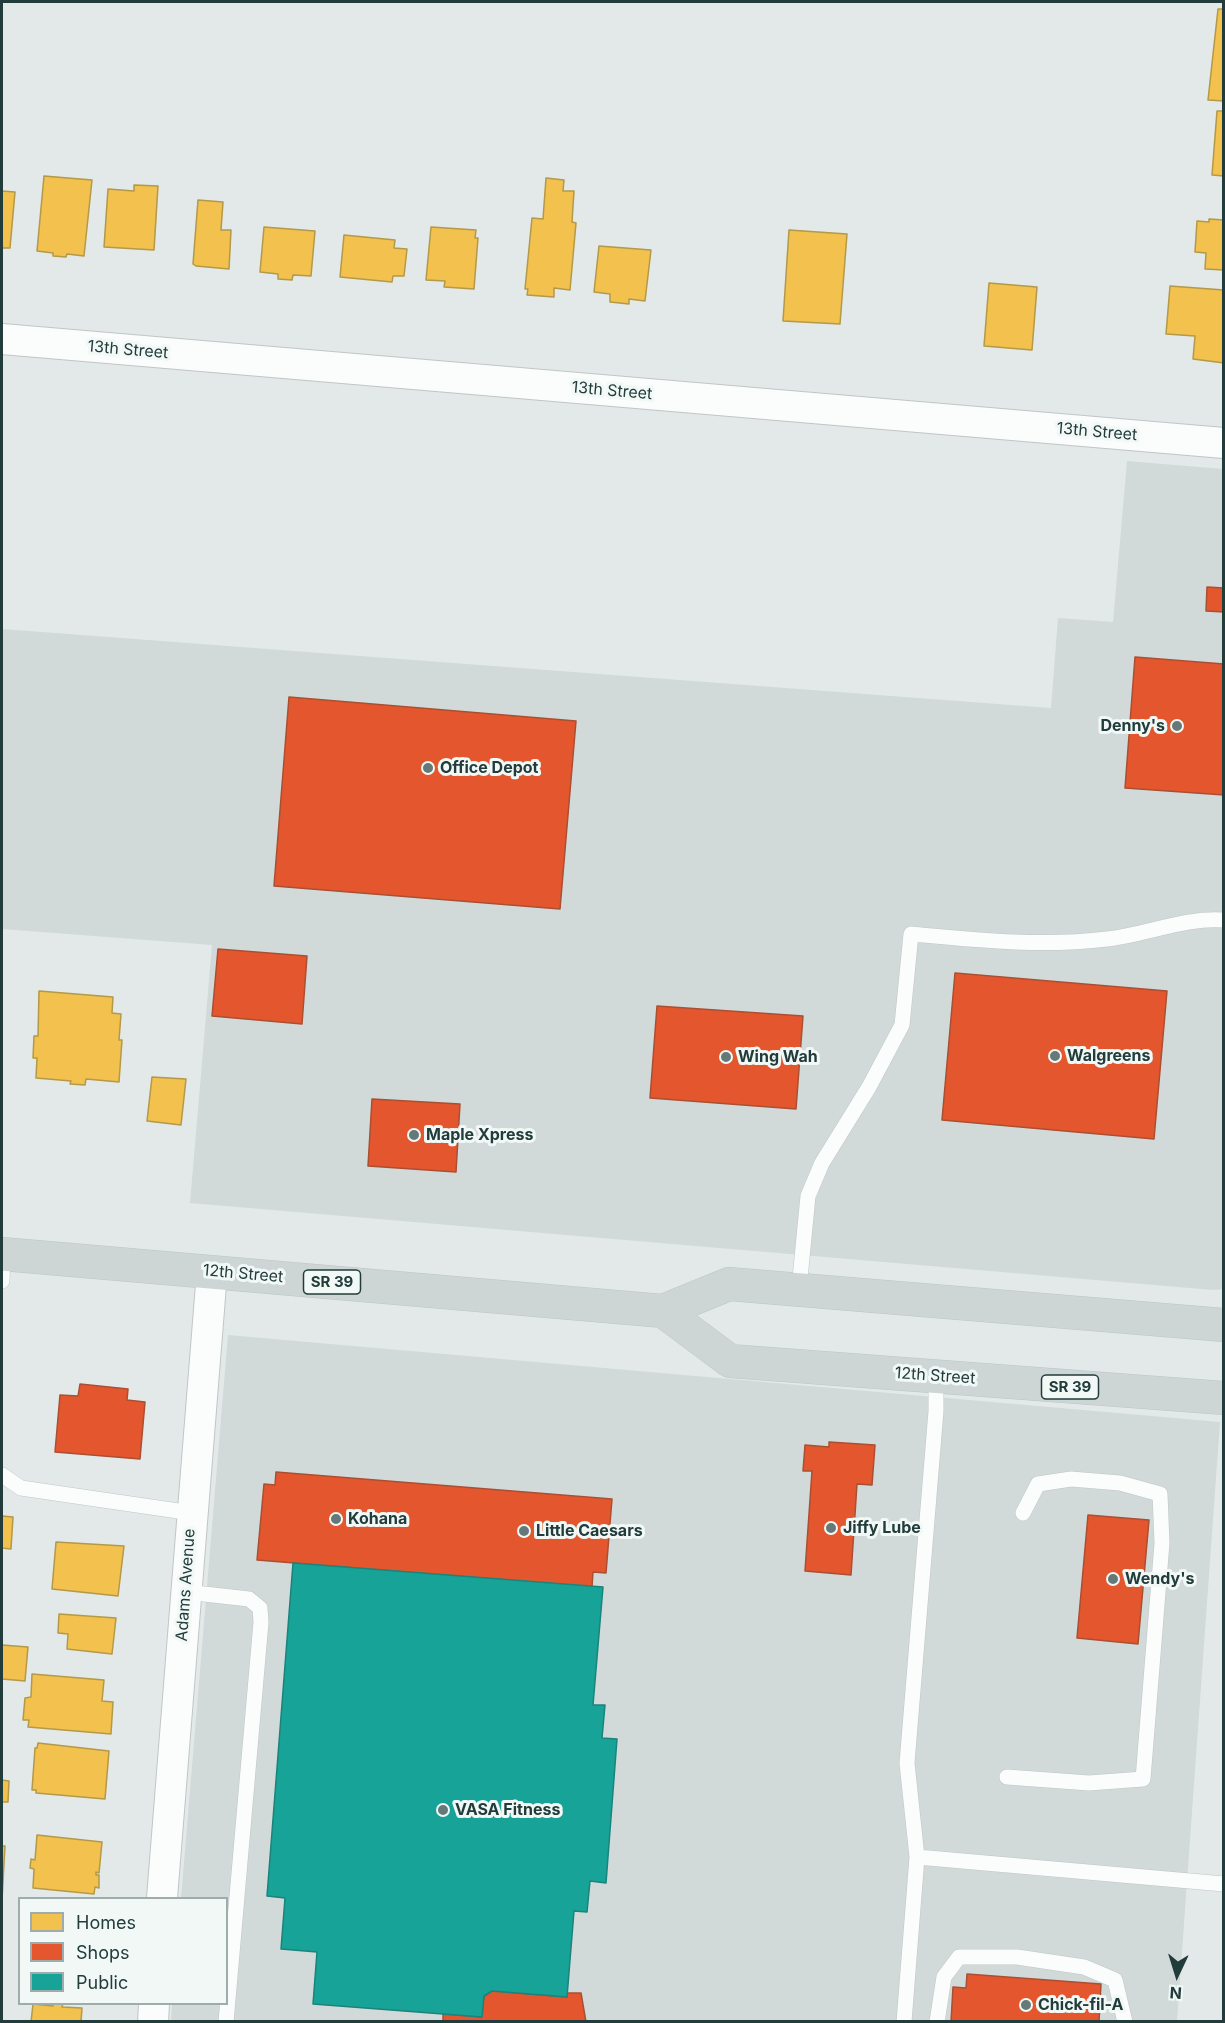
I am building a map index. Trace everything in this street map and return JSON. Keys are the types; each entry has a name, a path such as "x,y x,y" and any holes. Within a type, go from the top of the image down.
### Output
{"main road":[{"name":"12th Street","path":"2,1263 212,1272 663,1311 729,1284 1224,1326"},
{"name":"12th Street","path":"663,1311 730,1361 1224,1398"}],"street":[{"name":"13th Street","path":"2,339 1224,442"},
{"name":"Adams Avenue","path":"162,1897 212,1272"},
{"path":"153,2022 154,2005"}],"lane":[{"path":"799,1289 808,1196 822,1162 869,1087 902,1025 911,934 1007,943 1107,939 1205,919 1224,920"},
{"path":"904,2022 917,1857 907,1763 936,1411 936,1376"},
{"path":"2,1475 21,1488 192,1514"},
{"path":"1007,1777 1089,1783 1143,1779 1162,1544 1160,1494 1120,1483 1071,1479 1038,1484 1023,1513"},
{"path":"186,1592 249,1599 260,1608 261,1622 228,1999"},
{"path":"917,1857 1224,1884"},
{"path":"937,2022 944,1977 959,1957 1017,1957 1084,1967 1116,1980 1125,2022"},
{"path":"226,2022 227,2005"}],"shaded area":[{"path":"1127,461 1223,469 1223,1289 1213,1290 190,1203 212,945 2,929 2,629 1051,708 1058,618 1113,622"},
{"path":"228,1335 1220,1422 1177,2021 171,2022 172,2005 228,2005 228,1897 181,1897"}],"building: Homes":[{"path":"1218,9 1224,9 1224,101 1208,100"},
{"path":"1217,111 1224,111 1224,176 1212,175"},
{"path":"44,176 92,180 84,256 67,254 66,257 53,256 53,253 37,251"},
{"path":"546,178 564,180 563,191 574,191 572,222 576,223 570,290 554,288 554,297 527,295 528,289 525,289 532,218 543,219"},
{"path":"134,185 158,186 154,250 104,247 108,189 134,191"},
{"path":"2,191 15,192 10,248 2,248"},
{"path":"198,200 223,202 221,230 231,230 229,269 193,264"},
{"path":"1209,219 1224,220 1224,270 1205,269 1206,253 1195,252 1197,221 1209,222"},
{"path":"264,227 315,231 311,276 293,275 292,280 278,279 278,274 260,272"},
{"path":"431,227 476,230 475,238 478,238 474,289 444,287 445,281 426,280"},
{"path":"789,230 847,234 840,324 783,321"},
{"path":"344,235 395,240 394,248 407,249 404,276 393,276 392,282 340,277"},
{"path":"599,246 651,250 645,301 629,299 629,304 610,302 610,294 594,292"},
{"path":"989,283 1037,287 1032,350 984,346"},
{"path":"1170,286 1224,290 1224,363 1193,359 1195,336 1166,334"},
{"path":"39,991 113,997 112,1013 121,1014 119,1082 86,1079 85,1085 70,1084 71,1081 36,1078 37,1058 33,1058 34,1036 38,1036"},
{"path":"152,1077 186,1079 181,1125 147,1121"},
{"path":"2,1516 13,1517 11,1549 2,1548"},
{"path":"56,1542 124,1546 118,1596 52,1589"},
{"path":"59,1614 116,1618 112,1654 67,1649 68,1634 58,1633"},
{"path":"2,1645 28,1647 25,1681 2,1679"},
{"path":"32,1674 104,1680 102,1701 113,1702 111,1734 28,1727 29,1720 23,1720 25,1698 31,1697"},
{"path":"38,1743 109,1751 105,1799 36,1793 36,1790 32,1790 35,1748"},
{"path":"2,1780 9,1781 8,1802 2,1802"},
{"path":"37,1835 102,1842 99,1873 96,1872 96,1875 99,1875 99,1888 95,1887 94,1894 33,1888 34,1869 30,1868 31,1859 35,1860"},
{"path":"2,1846 5,1846 2,1900"},
{"path":"33,2005 63,2005 62,2007 82,2008 81,2022 31,2022"}],"building: Shops":[{"path":"1207,587 1224,588 1224,612 1206,611"},
{"name":"Denny's","path":"1135,657 1224,664 1224,795 1125,788"},
{"name":"Office Depot","path":"289,697 576,721 560,909 274,886"},
{"path":"218,949 307,956 302,1024 212,1016"},
{"name":"Walgreens","path":"955,973 1167,991 1154,1139 942,1120"},
{"name":"Wing Wah","path":"657,1006 803,1016 796,1109 650,1098"},
{"name":"Maple Xpress","path":"372,1099 460,1104 456,1172 368,1166"},
{"path":"80,1384 128,1389 127,1400 145,1402 140,1459 55,1452 60,1395 78,1396"},
{"name":"Jiffy Lube","path":"829,1442 875,1445 872,1485 857,1484 851,1575 805,1571 812,1471 803,1471 805,1445 829,1447"},
{"path":"276,1472 612,1499 606,1573 593,1572 592,1587 257,1560 264,1484 275,1485"},
{"name":"Wendy's","path":"1088,1515 1149,1520 1138,1644 1077,1638"},
{"name":"Chick-fil-A","path":"967,1974 1101,1984 1099,2022 951,2022 953,1987 966,1988"},
{"path":"492,1991 567,1997 567,1993 581,1993 586,2022 443,2022 443,2014 482,2017 484,1996"}],"building: Public":[{"name":"VASA Fitness","path":"293,1563 603,1587 593,1705 605,1705 602,1738 617,1739 606,1883 590,1881 587,1912 574,1911 567,1997 492,1991 484,1996 482,2017 313,2004 317,1952 281,1949 285,1898 267,1896"}],"place":[{"name":"Denny's","path":"1177,726"},
{"name":"Office Depot","path":"428,768"},
{"name":"Walgreens","path":"1055,1056"},
{"name":"Wing Wah","path":"726,1057"},
{"name":"Maple Xpress","path":"414,1135"},
{"name":"Kohana","path":"336,1519"},
{"name":"Jiffy Lube","path":"831,1528"},
{"name":"Little Caesars","path":"524,1531"},
{"name":"Wendy's","path":"1113,1579"},
{"name":"VASA Fitness","path":"443,1810"},
{"name":"Chick-fil-A","path":"1026,2005"}]}
